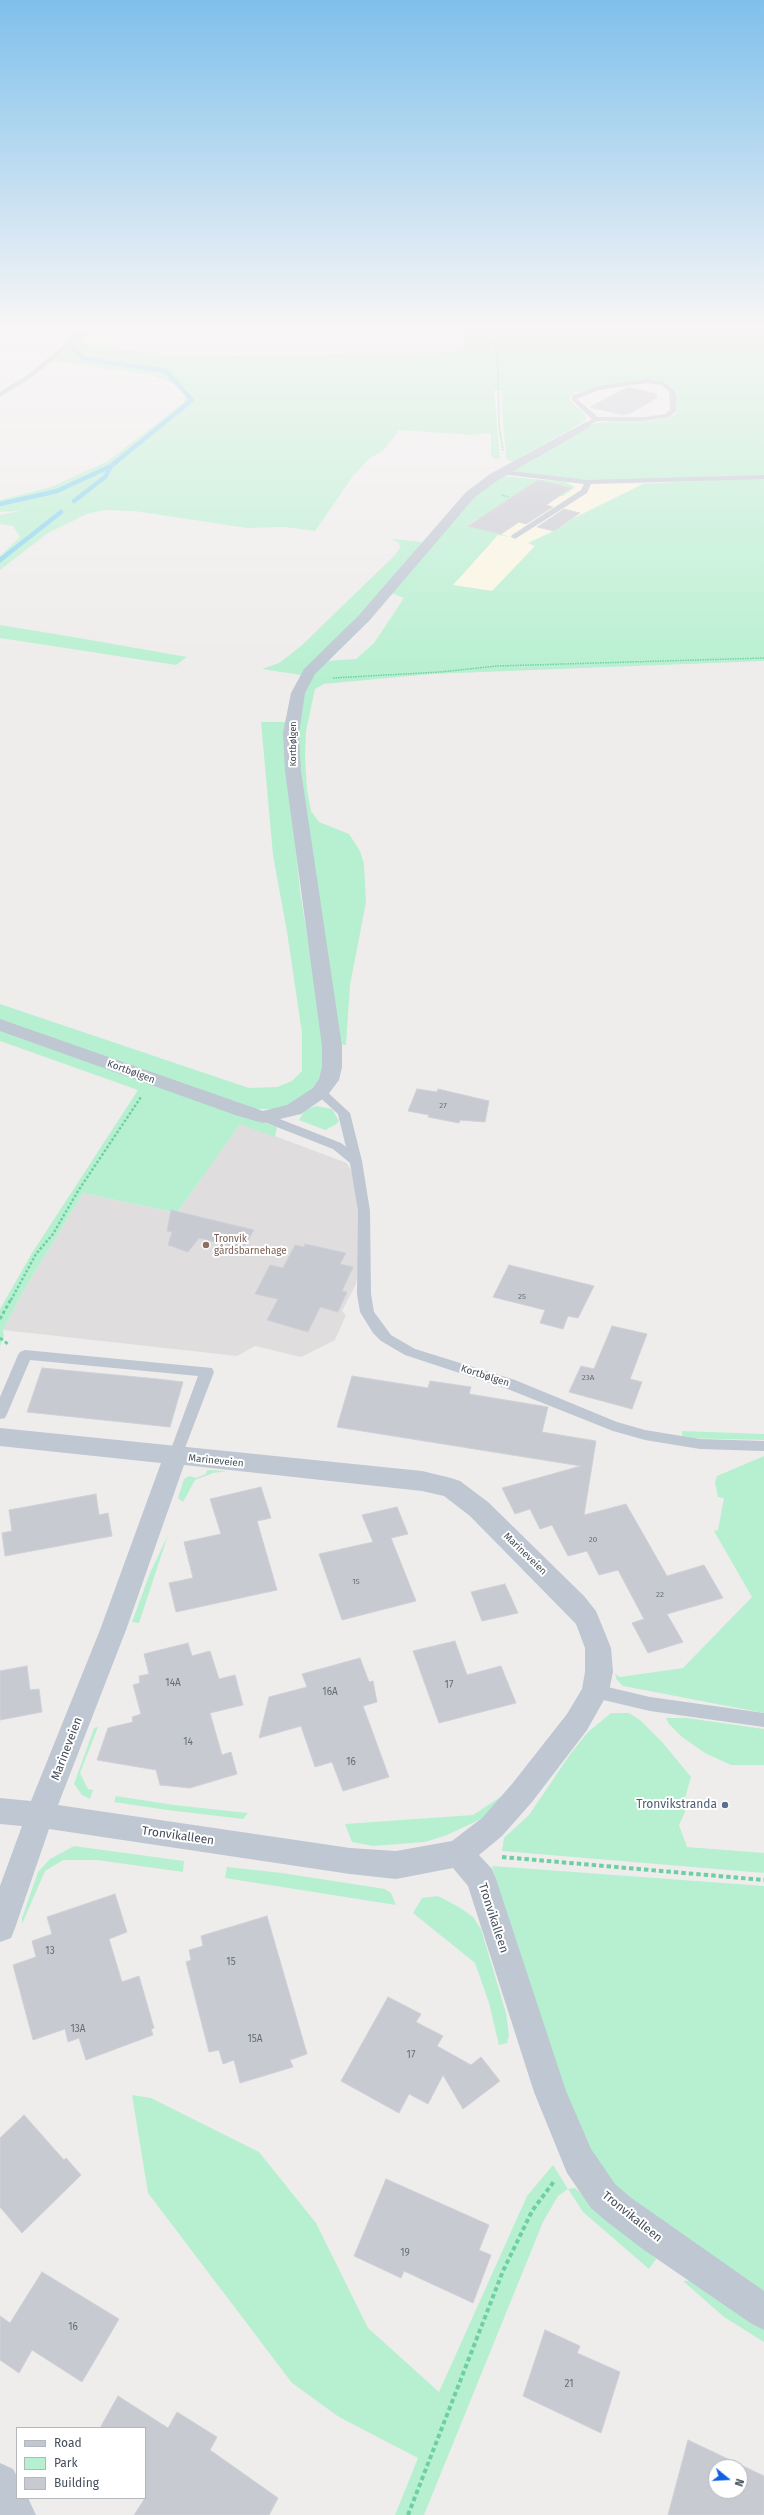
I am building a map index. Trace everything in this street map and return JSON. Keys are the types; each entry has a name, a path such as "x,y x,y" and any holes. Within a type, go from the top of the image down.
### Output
{"street":[{"name":"Kortbølgen","path":"0,1025 244,1112 263,1117 294,1110 320,1092 329,1080 332,1067 332,1046 295,787 291,733 298,693 309,672 364,618 470,495 507,470 552,444"},
{"name":"Marineveien","path":"0,1437 175,1457 422,1481 451,1488 478,1509 575,1604 587,1619 598,1648 600,1672 595,1691 577,1722 522,1793 492,1827 459,1853"},
{"name":"Marineveien","path":"40,1815 113,1630 175,1457"},
{"name":"Tronvikalleen","path":"0,1811 40,1815 350,1861 396,1864 459,1853 481,1880 550,2092 579,2161 603,2196 618,2209 656,2238 764,2312"},
{"path":"0,1928 40,1815"},
{"path":"0,2482 18,2515"}],"lane":[{"path":"507,470 588,482 764,476"},
{"path":"515,537 584,491 588,482"},
{"name":"Kortbølgen","path":"320,1092 344,1113 356,1161 364,1211 364,1294 367,1312 378,1330 386,1338 410,1352 510,1384 613,1426 639,1434 671,1441 700,1444 764,1446"},
{"name":"Kortbølgen","path":"263,1117 337,1146 356,1161"},
{"path":"0,1414 26,1355 207,1372 175,1457"},
{"path":"595,1691 650,1704 764,1720"}],"path":[{"path":"502,444 507,470"},
{"path":"304,680 440,672 497,666 764,658"},
{"path":"0,1319 36,1254 53,1234 129,1111 143,1095"},
{"path":"459,1853 764,1880"},
{"path":"408,2515 506,2265 532,2211 558,2177 579,2161"}],"shaded area":[{"path":"510,476 581,483 643,484 574,518 529,544 535,546 492,591 452,585 409,573"},
{"name":"Tronvik gårdsbarnehage","path":"240,1123 347,1163 352,1173 357,1194 360,1255 356,1284 342,1311 346,1315 335,1340 301,1357 255,1346 237,1356 3,1330 23,1292 83,1193 177,1213"}],"green space":[{"path":"129,444 388,444 384,450 370,458 353,476 315,531 284,527 247,528 134,511 104,510 87,514 48,533 0,570 0,556 20,537 13,526 0,524 0,515 20,511 0,512 0,500 51,487 108,461"},
{"path":"491,444 499,444 500,459 494,459 491,455"},
{"path":"505,444 544,444 514,461 509,461 506,457"},
{"path":"556,444 764,444 764,475 599,481 518,473 513,470"},
{"path":"503,476 565,482 575,487 563,496 483,521 477,519 468,525 511,537 498,535 453,585 492,591 535,546 528,543 554,531 574,518 643,484 764,477 764,661 431,674 324,684 315,689 306,731 305,756 307,790 311,811 319,822 349,834 360,851 364,864 366,902 350,985 346,1045 338,1044 297,747 300,704 313,675 325,661 356,659 374,643 404,598 391,593 477,491"},
{"path":"391,539 423,542 407,565 301,675 262,669 279,663 301,646 395,555 400,548 399,543"},
{"path":"0,625 187,657 176,665 0,638"},
{"path":"261,722 287,722 286,756 300,891 327,1061 314,1090 295,1103 276,1109 253,1109 0,1020 0,1004 249,1088 277,1087 292,1081 302,1071 302,1033 287,932 273,855"},
{"path":"0,1030 277,1127 275,1137 240,1124 177,1213 83,1193 23,1292 3,1330 4,1336 0,1346 0,1309 32,1253 138,1090 0,1041"},
{"path":"316,1106 332,1109 339,1121 335,1125 325,1130 299,1120 305,1110"},
{"path":"682,1431 764,1434 764,1440 682,1438"},
{"path":"764,1456 764,1713 623,1686 617,1680 615,1674 620,1677 683,1668 752,1597 714,1531 718,1530 724,1498 718,1497 715,1483 717,1476"},
{"path":"207,1470 227,1471 213,1473 195,1480 183,1502 178,1498 184,1479 189,1476 196,1478 206,1474"},
{"path":"168,1535 139,1623 132,1622 150,1573"},
{"path":"611,1713 629,1713 640,1720 663,1743 691,1777 685,1798 685,1812 679,1825 687,1847 764,1853 764,1873 502,1851 504,1838 529,1815 571,1753 588,1732"},
{"path":"666,1718 687,1718 764,1729 764,1765 731,1765 705,1753 682,1737 669,1724"},
{"path":"98,1727 80,1773 88,1789 93,1790 90,1799 82,1795 74,1784 94,1728"},
{"path":"505,1794 481,1819 447,1835 425,1842 373,1846 352,1842 345,1824 473,1815"},
{"path":"116,1796 174,1805 248,1813 243,1819 167,1810 114,1802"},
{"path":"74,1846 184,1861 183,1872 97,1860 63,1860 45,1871 22,1924 22,1918 38,1872 50,1859"},
{"path":"492,1866 764,1886 764,2296 622,2200 579,2138 503,1908"},
{"path":"227,1867 282,1873 385,1889 391,1893 396,1905 225,1878"},
{"path":"438,1896 459,1907 473,1917 481,1929 506,2013 509,2035 507,2043 499,2045 489,2003 475,1963 413,1913 422,1898"},
{"path":"132,2095 151,2098 259,2152 316,2223 368,2328 439,2392 527,2196 553,2165 568,2189 558,2196 543,2222 424,2515 395,2515 418,2458 339,2417 292,2383 148,2193"},
{"path":"575,2188 656,2259 649,2269 583,2212 568,2189"},
{"path":"698,2280 764,2327 764,2342 724,2317 683,2281"}],"building":[{"path":"538,480 571,488 546,505 553,507 526,524 519,522 501,534 468,526"},
{"path":"564,509 580,513 554,531 537,527"},
{"path":"417,1089 437,1092 438,1089 489,1101 485,1122 460,1120 459,1123 428,1117 429,1115 408,1111"},
{"path":"171,1210 254,1230 243,1249 199,1238 188,1252 168,1245 172,1232 167,1231"},
{"path":"305,1244 346,1253 340,1264 353,1267 342,1291 347,1292 338,1312 320,1307 308,1332 267,1320 278,1299 255,1294 270,1265 283,1268 295,1245 304,1247"},
{"path":"509,1265 594,1286 578,1318 568,1316 563,1329 540,1323 545,1310 493,1297"},
{"path":"612,1326 647,1334 630,1379 642,1382 632,1409 569,1392 581,1366 594,1369"},
{"path":"42,1368 183,1382 170,1427 27,1412"},
{"path":"352,1376 428,1388 430,1381 471,1387 469,1394 548,1407 542,1432 596,1441 584,1515 626,1504 667,1576 704,1565 723,1598 667,1614 683,1642 648,1653 632,1623 644,1619 618,1570 599,1575 587,1551 568,1556 552,1525 540,1529 530,1509 515,1514 502,1488 581,1466 337,1427"},
{"path":"261,1487 271,1518 257,1521 277,1590 176,1612 169,1583 193,1578 184,1542 221,1534 210,1499"},
{"path":"96,1494 99,1515 108,1513 112,1536 5,1556 2,1533 12,1531 9,1510"},
{"path":"397,1507 408,1534 391,1538 416,1601 342,1620 319,1554 373,1542 362,1515"},
{"path":"505,1584 518,1613 482,1621 471,1592"},
{"path":"455,1641 467,1675 501,1666 516,1703 439,1723 413,1651"},
{"path":"188,1643 192,1656 210,1651 219,1679 235,1675 243,1705 210,1713 222,1755 231,1752 237,1774 190,1788 160,1785 156,1770 97,1760 108,1728 133,1722 132,1717 141,1714 133,1685 140,1683 139,1676 149,1674 144,1654"},
{"path":"360,1658 369,1682 373,1681 377,1702 363,1706 389,1777 343,1791 332,1762 315,1767 301,1726 259,1738 269,1697 307,1687 302,1674"},
{"path":"27,1666 30,1690 39,1689 42,1712 0,1720 0,1671"},
{"path":"115,1894 127,1932 109,1939 122,1982 139,1976 154,2028 151,2029 153,2035 86,2060 79,2038 68,2042 65,2029 33,2040 13,1965 36,1957 32,1941 52,1934 47,1917"},
{"path":"267,1916 307,2054 290,2060 293,2067 240,2083 234,2060 223,2064 219,2050 209,2052 186,1962 191,1960 189,1950 203,1946 201,1936"},
{"path":"388,1997 421,2014 416,2022 443,2036 437,2046 471,2065 481,2057 500,2081 463,2109 443,2075 428,2104 409,2094 399,2113 341,2081"},
{"path":"24,2115 64,2160 66,2158 81,2175 22,2233 0,2207 0,2138"},
{"path":"386,2179 489,2225 479,2250 491,2255 473,2303 404,2271 401,2278 354,2256"},
{"path":"42,2272 119,2319 82,2382 32,2350 19,2373 0,2360 0,2316 10,2323"},
{"path":"545,2330 580,2346 577,2353 620,2372 601,2433 523,2396"},
{"path":"118,2396 168,2428 177,2412 217,2437 210,2450 278,2498 269,2515 134,2515 144,2499 146,2499 146,2427 101,2427"},
{"path":"688,2440 728,2459 708,2459 708,2499 748,2499 748,2468 764,2476 764,2515 668,2515"}],"waterway":[{"path":"111,466 138,444"},
{"path":"0,504 57,491 111,466"},
{"path":"74,501 105,477 111,466"},
{"path":"0,560 61,512"}],"place":[{"name":"Tronvik gårdsbarnehage","path":"206,1245"},
{"name":"Tronvikstranda","path":"725,1805"}]}
